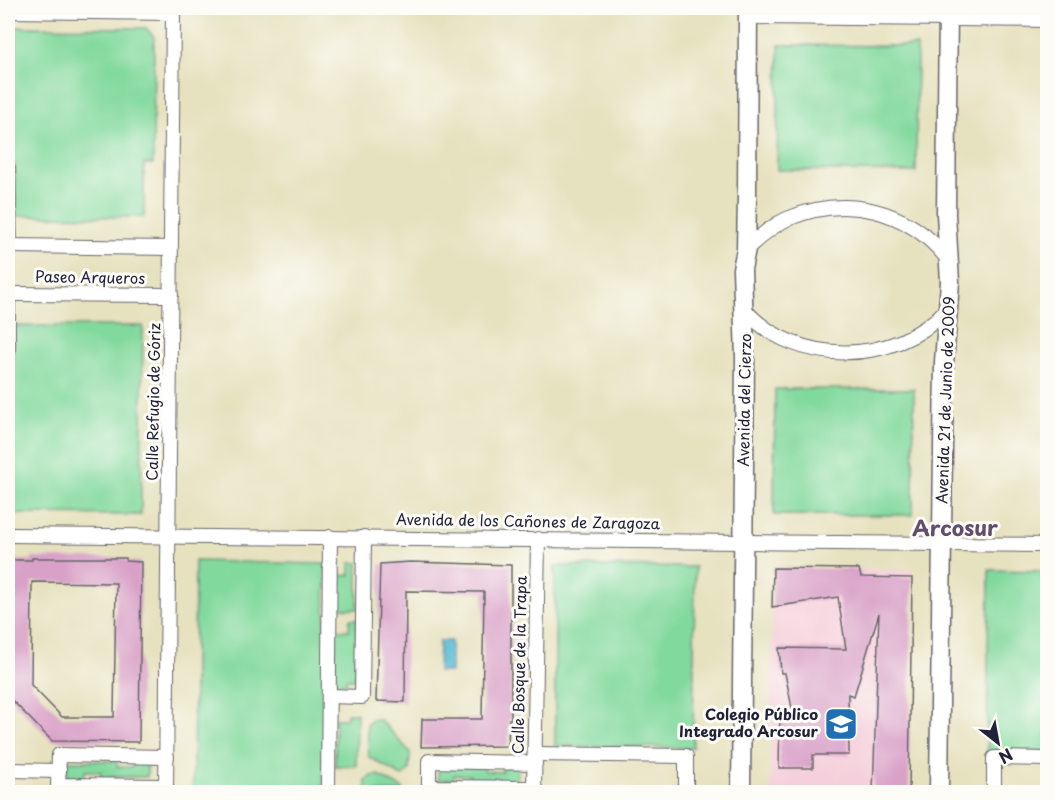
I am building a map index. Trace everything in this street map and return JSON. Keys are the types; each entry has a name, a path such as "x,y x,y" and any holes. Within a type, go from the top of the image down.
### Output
{"main road":[{"name":"Avenida del Cierzo","path":"741,792 745,310 742,276 746,249 748,12"},
{"name":"Avenida 21 de Junio de 2009","path":"939,792 946,310 950,282 946,258 948,13"}],"street":[{"name":"Calle Refugio de Góriz","path":"8,11 173,13 166,789"},
{"path":"748,12 948,13 1047,20"},
{"path":"8,168 9,246"},
{"path":"746,249 769,229 786,219 820,209 842,207 864,208 904,220 927,235 946,258"},
{"name":"Paseo Arqueros","path":"9,246 170,248"},
{"path":"8,294 8,351"},
{"name":"Paseo Arqueros","path":"8,294 171,295"},
{"path":"745,310 770,332 796,344 830,352 882,348 906,340 933,323 946,310"},
{"name":"Avenida de los Cañones de Zaragoza","path":"8,535 1047,545"},
{"path":"328,792 330,537"},
{"path":"329,696 362,697 364,537"},
{"name":"Calle Bosque de la Trapa","path":"534,790 538,539"},
{"path":"166,789 58,785 59,755 167,757"},
{"path":"534,790 429,787 429,761 686,756 686,792"},
{"path":"994,792 994,758 1047,759"},
{"path":"8,770 59,771"}],"shaded area":[{"name":"Colegio Público Integrado Arcosur","path":"773,568 912,570 909,792 770,792"}],"green space":[{"path":"13,27 146,28 154,37 153,164 144,164 144,217 15,216 15,163 8,162 8,33"},
{"path":"779,45 917,46 916,172 777,170"},
{"path":"13,326 143,326 141,515 8,514 8,380 12,380"},
{"path":"775,389 914,389 913,515 774,515"},
{"path":"195,561 326,564 323,792 193,792"},
{"path":"350,563 358,563 358,609 336,608 336,576 350,575"},
{"path":"555,566 695,567 693,748 555,746"},
{"path":"989,570 1047,571 1047,752 987,751"},
{"path":"350,619 357,619 355,679 346,679 346,684 334,684 335,630 349,630"},
{"path":"347,713 357,713 356,766 335,766 335,719 346,719"},
{"path":"372,719 380,720 410,752 409,771 402,776 369,757 367,725"},
{"path":"67,761 117,761 117,767 133,767 133,762 147,762 147,777 101,777 101,772 85,771 84,777 67,777"},
{"path":"438,766 484,766 485,771 502,772 502,766 517,766 517,780 470,780 470,775 454,775 453,780 438,780"},
{"path":"378,775 405,792 366,792 366,781 371,776"}],"water":[{"path":"439,641 451,641 451,672 438,672"}],"building":[{"path":"32,558 126,558 126,561 141,562 139,742 52,741 8,696 10,560 32,560","holes":["32,582 116,583 114,717 62,717 31,685"]},
{"path":"410,562 511,565 511,719 509,719 508,746 421,747 422,719 482,719 484,592 406,591 405,702 376,701 380,564"},
{"name":"Colegio Público Integrado Arcosur","path":"773,568 859,569 861,577 912,578 909,792 873,792 879,613 854,696 848,694 849,755 813,755 813,768 779,768 780,713 793,713 785,673 781,673 779,648 846,649 838,597 772,607"}],"place":[{"name":"Colegio Público Integrado Arcosur","path":"841,724"}],"district":[{"name":"Arcosur","path":"955,529"}]}
